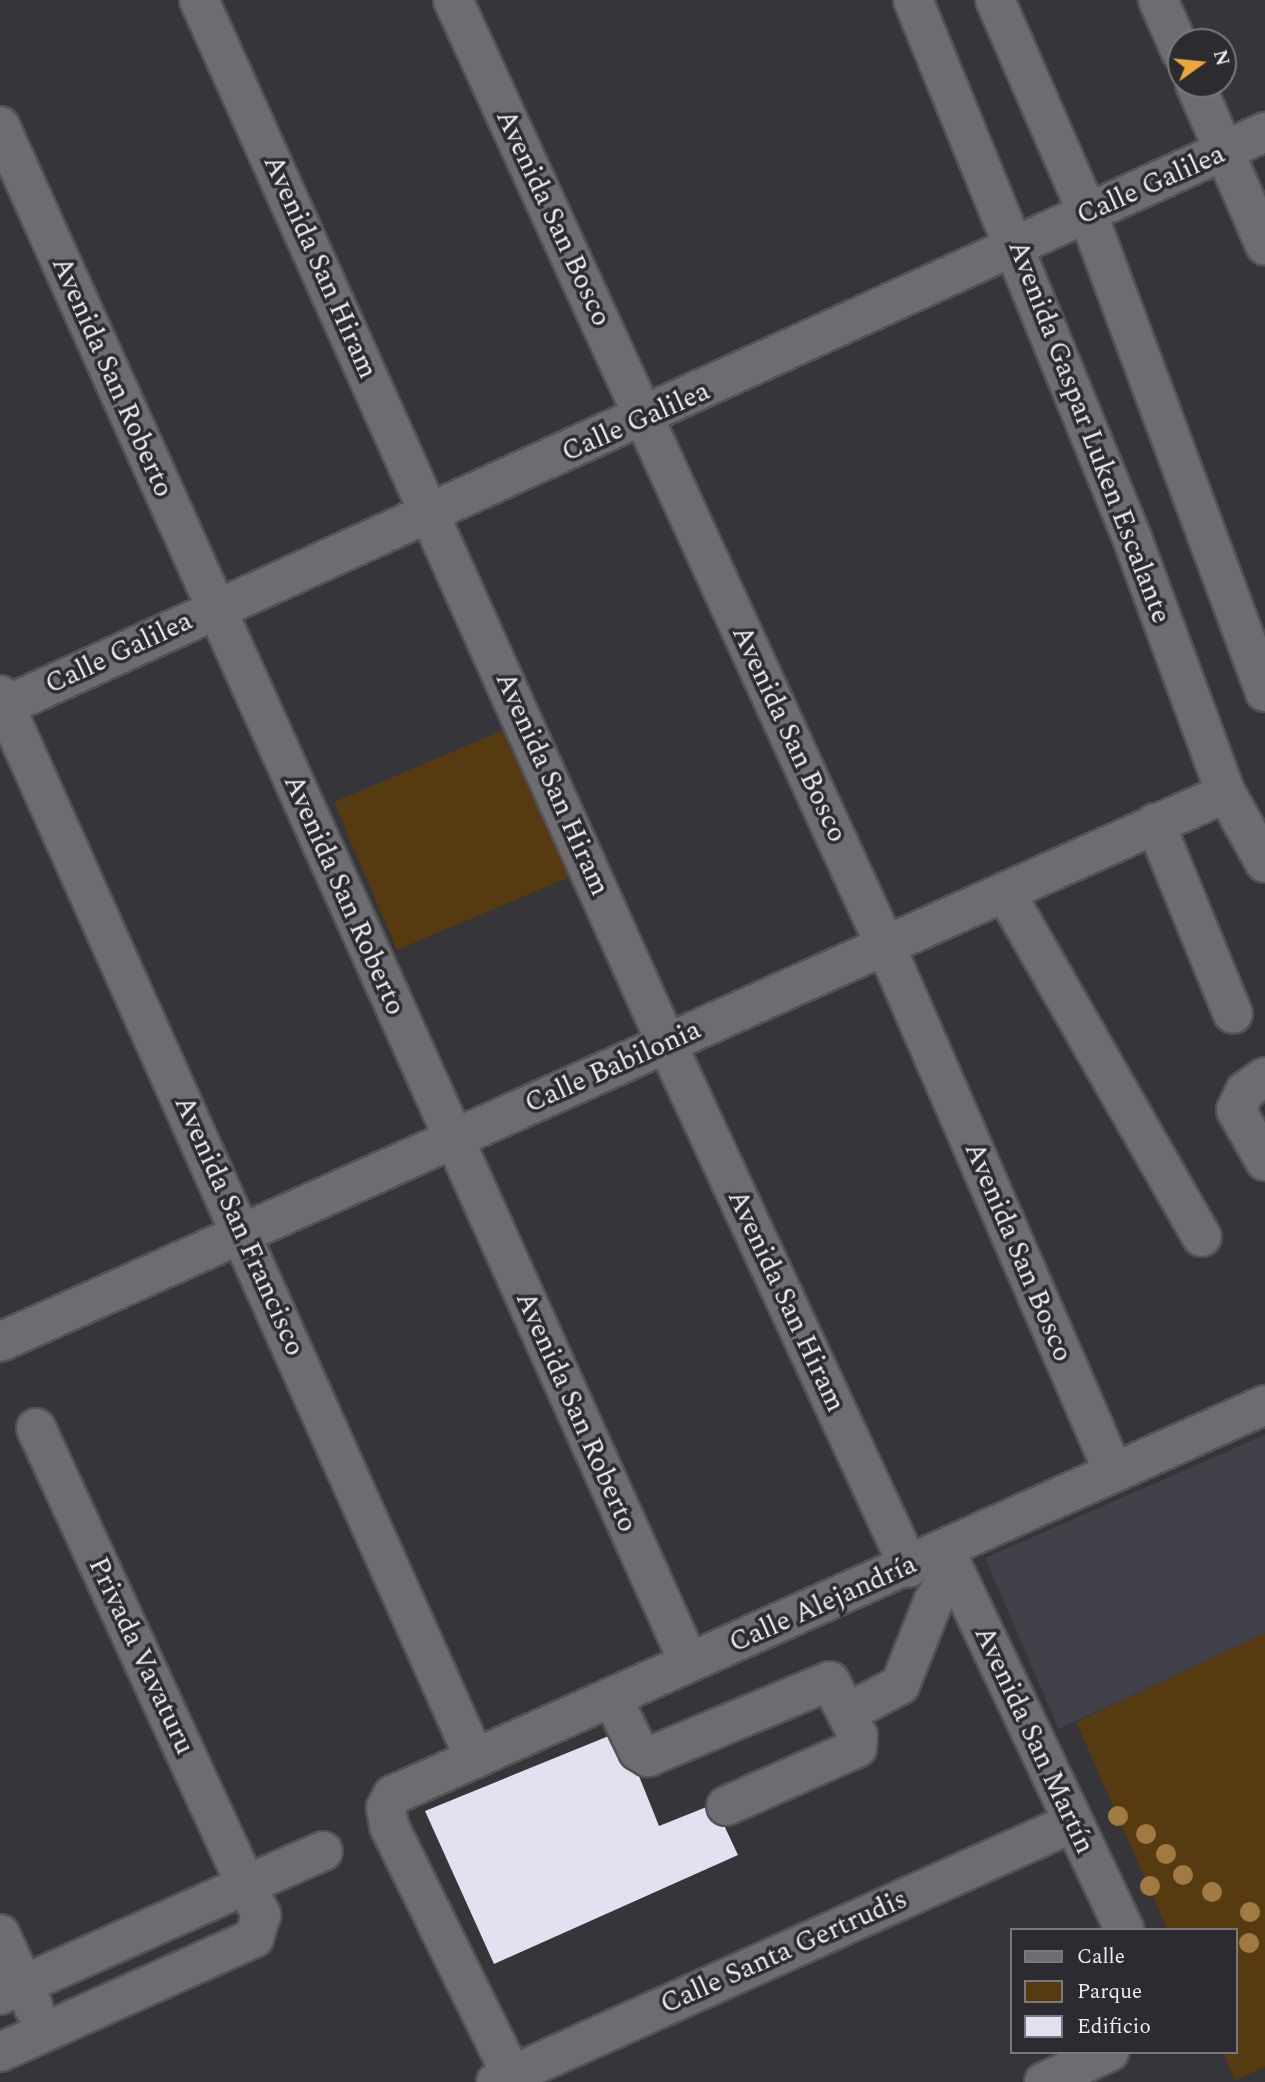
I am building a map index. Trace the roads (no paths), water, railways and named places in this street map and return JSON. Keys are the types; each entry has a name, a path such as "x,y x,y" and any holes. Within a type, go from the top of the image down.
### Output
{"street":[{"name":"Avenida San Hiram","path":"199,0 432,513 666,1042 909,1567"},
{"name":"Avenida San Bosco","path":"453,0 886,947 1114,1473"},
{"name":"Avenida Gaspar Luken Escalante","path":"913,0 1017,248 1226,793 1265,863"},
{"path":"995,0 1087,212 1265,692"},
{"path":"1158,0 1170,28"},
{"path":"1201,98 1265,245"},
{"name":"Avenida San Roberto","path":"0,126 689,1663"},
{"name":"Calle Galilea","path":"3,701 645,418 1265,132"},
{"name":"Avenida San Francisco","path":"3,701 475,1759"},
{"name":"Calle Babilonia","path":"0,1342 1226,793"},
{"path":"1155,824 1233,1014"},
{"path":"1005,892 1202,1237"},
{"path":"1265,1077 1245,1091 1236,1110 1265,1161"},
{"name":"Calle Alejandría","path":"508,2080 389,1826 386,1808 393,1795 909,1567 952,1564 1114,1473 1265,1405"},
{"name":"Privada Vavaturu","path":"0,2052 254,1938 261,1915 36,1428"},
{"path":"847,1713 900,1685 933,1602 952,1564"},
{"name":"Avenida San Martín","path":"952,1564 1072,1823 1124,1928"},
{"path":"612,1697 638,1751 648,1757 830,1681 858,1736 857,1748 726,1806"},
{"name":"Calle Santa Gertrudis","path":"508,2080 1072,1823"},
{"path":"12,1990 323,1851"},
{"path":"0,1934 12,1990 45,2032"},
{"path":"1044,2082 1105,2054"}]}
